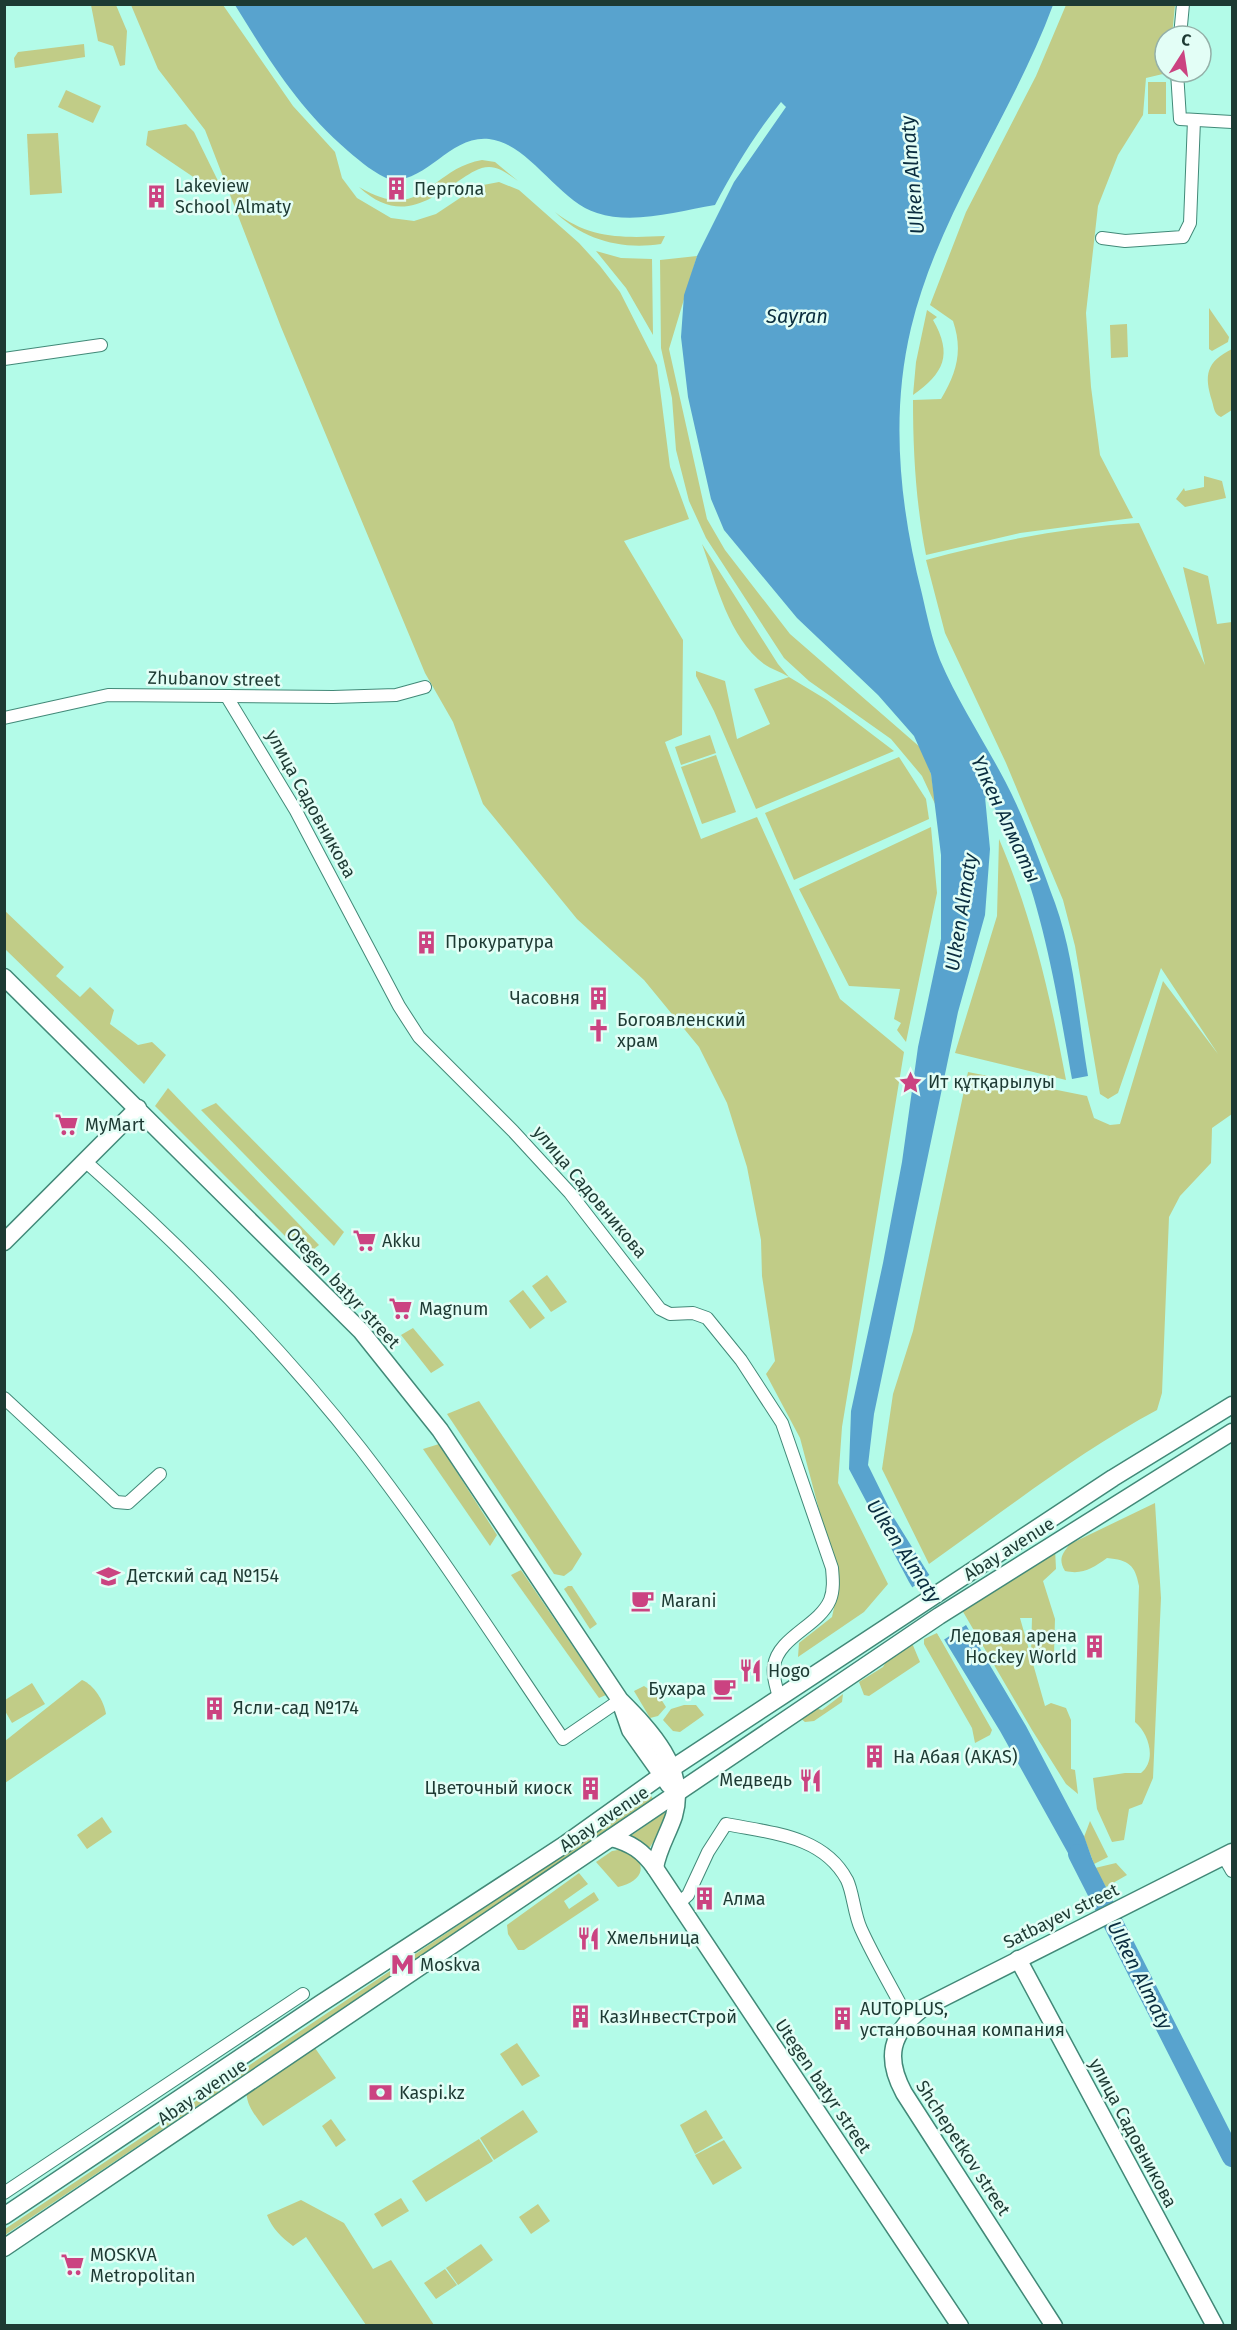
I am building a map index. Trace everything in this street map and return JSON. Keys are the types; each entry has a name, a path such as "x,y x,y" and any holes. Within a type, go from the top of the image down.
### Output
{"main road":[{"name":"Otegen batyr street","path":"4,977 361,1331 440,1430 620,1700 630,1730 668,1772 675,1794"},
{"path":"4,1242 138,1108"},
{"name":"Abay avenue","path":"4,2216 320,2004 564,1845 779,1698 1113,1478 1233,1405"},
{"name":"Abay avenue","path":"4,2248 925,1626 1233,1432"},
{"path":"655,1868 658,1853 674,1815 675,1794"},
{"name":"Utegen batyr street","path":"611,1838 635,1847 645,1854 960,2325"},
{"name":"Satbayev street","path":"909,2019 922,2008 1018,1959 1123,1907 1230,1860"},
{"name":"улица Садовникова","path":"1018,1959 1215,2325"},
{"name":"Shchepetkov street","path":"909,2019 894,2045 892,2058 898,2082 1054,2325"}],"street":[{"path":"1180,24 1183,4"},
{"path":"1178,84 1180,119 1233,122"},
{"path":"1102,238 1125,242 1183,237 1190,223 1194,120"},
{"path":"4,359 101,345"},
{"name":"Zhubanov street","path":"4,718 108,695 227,697 396,695 425,687"},
{"name":"улица Садовникова","path":"227,697 296,811 399,1006 419,1037 513,1131 570,1193 660,1309 670,1314 693,1313 707,1318 741,1360 782,1423 832,1568 833,1588 825,1609 783,1649 775,1661 773,1670 779,1698"},
{"path":"85,1161 126,1197 277,1348 360,1447 563,1739 620,1700"},
{"path":"4,1398 116,1502 128,1503 160,1474"},
{"path":"678,1903 688,1895 708,1852 726,1824 798,1838 817,1848 834,1862 848,1882 853,1909 861,1929 909,2019"},
{"path":"4,2193 303,1994"}],"green space":[{"path":"91,5 116,5 127,31 125,65 120,66 113,46 98,41"},
{"path":"131,5 223,5 293,106 335,152 342,178 357,198 391,218 414,221 436,214 478,186 499,182 519,190 579,243 600,266 620,292 657,365 670,467 689,519 624,541 683,640 682,735 665,742 701,839 757,817 840,999 904,1052 842,1427 838,1483 888,1584 864,1612 798,1657 799,1643 832,1617 839,1585 800,1438 766,1374 775,1361 762,1276 761,1240 747,1167 727,1103 699,1047 644,980 577,919 483,804 453,722 425,673 281,327 205,130 158,69"},
{"path":"1066,5 1175,5 1173,24 1153,24 1153,76 1146,78 1143,115 1118,155 1098,206 1086,313 1091,387 1100,455 1133,518 1020,533 926,555 916,478 913,400 941,399 951,380 958,352 953,321 930,305 966,212 1036,76"},
{"path":"84,44 85,57 15,68 14,58 18,52"},
{"path":"1148,82 1166,84 1166,114 1148,114"},
{"path":"66,90 101,106 93,123 58,107"},
{"path":"186,124 194,132 220,185 217,193 146,145 148,131"},
{"path":"58,133 62,193 30,195 27,134"},
{"path":"482,160 495,162 518,181 497,168 482,168 437,195 412,205 399,207 373,198 359,187 380,197 398,200 412,198 449,173 464,165"},
{"path":"555,212 581,227 607,235 665,236 661,244 632,245 604,241 578,230"},
{"path":"596,251 621,258 652,259 653,335 626,288"},
{"path":"697,256 669,349 707,519 725,550 790,634 921,748 931,774 936,806 922,776 891,739 809,681 784,658 706,538 689,501 676,450 672,398 661,348 660,260"},
{"path":"1209,308 1229,337 1228,342 1212,351 1209,349"},
{"path":"927,310 937,317 933,320 943,343 944,353 938,371 924,387 913,395 916,362"},
{"path":"1127,324 1128,357 1111,358 1110,325"},
{"path":"1232,349 1232,410 1221,417 1214,408 1209,392 1209,370 1217,359"},
{"path":"1204,476 1222,481 1226,498 1185,507 1176,499 1184,488 1185,491 1204,487"},
{"path":"1139,523 1205,665 1183,567 1208,576 1217,624 1232,622 1232,1114 1212,1128 1211,1163 1180,1196 1169,1217 1162,1393 1157,1410 1069,1464 929,1564 882,1469 893,1394 913,1331 968,1072 1087,1096 1094,1118 1110,1125 1120,1124 1163,981 1218,1054 1161,968 1118,1093 1108,1099 1100,1094 1075,946 1063,900 1006,763 945,633 926,560 1032,536"},
{"path":"702,544 778,664 789,677 764,664 742,640 725,609"},
{"path":"696,671 725,681 737,739 770,724 754,689 789,677 827,700 894,751 756,809 714,711 696,676"},
{"path":"710,735 716,753 681,765 675,747"},
{"path":"716,755 736,812 702,824 681,767"},
{"path":"899,757 926,799 929,819 794,880 765,813"},
{"path":"931,827 937,893 906,1042 897,1030 901,1023 894,1019 900,989 849,986 799,889"},
{"path":"999,839 1031,928 1054,1018 1066,1080 955,1053 997,916"},
{"path":"4,910 64,967 56,976 80,997 90,987 114,1010 110,1024 138,1045 152,1042 166,1055 144,1084 5,949"},
{"path":"168,1088 319,1245 305,1256 155,1106"},
{"path":"216,1103 344,1232 334,1246 201,1110"},
{"path":"547,1275 567,1302 551,1312 532,1286"},
{"path":"523,1290 545,1318 530,1329 509,1301"},
{"path":"413,1328 444,1365 431,1373 401,1335"},
{"path":"479,1401 582,1554 572,1570 564,1576 554,1574 447,1414"},
{"path":"439,1444 497,1535 490,1546 423,1449"},
{"path":"1155,1503 1161,1598 1153,1778 1142,1804 1129,1809 1124,1840 1112,1842 1097,1809 1093,1778 1141,1773 1146,1768 1150,1754 1144,1733 1135,1722 1139,1586 1133,1568 1121,1560 1107,1558 1092,1568 1077,1572 1065,1571 1061,1560 1070,1544"},
{"path":"1055,1548 1056,1569 1043,1581 1055,1619 1054,1655 1031,1654 1032,1618 1020,1618 1045,1706 1051,1703 1066,1708 1071,1720 1071,1769 1075,1770 1078,1794 1066,1784 962,1610"},
{"path":"521,1570 606,1695 599,1698 511,1575"},
{"path":"572,1586 597,1624 590,1629 564,1589"},
{"path":"937,1633 992,1730 990,1735 975,1743 972,1728 924,1644 924,1639"},
{"path":"912,1643 920,1662 869,1696 864,1695 859,1682 883,1667 888,1658"},
{"path":"82,1680 98,1694 106,1714 5,1783 5,1741"},
{"path":"32,1683 45,1704 12,1723 5,1711 5,1700"},
{"path":"644,1686 659,1696 666,1707 658,1716 650,1718 634,1691"},
{"path":"843,1694 842,1702 814,1721 805,1722 799,1717 811,1707 822,1710"},
{"path":"684,1705 696,1705 704,1715 680,1732 673,1731 663,1720 671,1709"},
{"path":"651,1796 654,1800 5,2235 5,2229"},
{"path":"668,1810 663,1827 650,1847 646,1848 629,1837"},
{"path":"102,1817 112,1832 87,1849 77,1835"},
{"path":"1090,1821 1108,1857 1094,1864 1084,1837"},
{"path":"624,1849 638,1860 640,1871 634,1880 618,1887 596,1862 612,1851"},
{"path":"1116,1863 1127,1875 1106,1887 1095,1868"},
{"path":"579,1873 588,1884 564,1901 569,1909 594,1892 599,1900 524,1950 518,1950 508,1934 507,1925"},
{"path":"517,2043 540,2076 522,2086 500,2054"},
{"path":"315,2048 336,2078 263,2126 249,2105 247,2091"},
{"path":"523,2110 538,2132 494,2160 480,2138"},
{"path":"706,2110 723,2138 695,2154 680,2125"},
{"path":"331,2119 346,2140 336,2147 322,2126"},
{"path":"479,2139 493,2161 426,2202 412,2181"},
{"path":"724,2140 742,2168 713,2185 695,2155"},
{"path":"401,2198 409,2211 382,2227 374,2214"},
{"path":"301,2200 344,2223 373,2269 391,2260 434,2325 366,2325 306,2237 293,2246 277,2232 269,2220 267,2215"},
{"path":"538,2204 550,2221 531,2234 519,2217"},
{"path":"481,2244 493,2260 458,2285 446,2268"},
{"path":"445,2269 457,2285 436,2299 424,2283"}],"water":[{"name":"Sayran","path":"235,5 1053,5 1017,86 957,204 923,285 905,361 899,428 900,462 914,561 935,644 955,691 1012,795 1055,903 1072,967 1088,1076 1072,1079 1052,971 1031,889 1018,852 1003,820 985,797 990,849 985,915 958,1012 874,1414 868,1465 894,1518 928,1573 966,1625 1026,1726 1084,1836 1097,1873 1083,1880 1000,1731 909,1582 849,1469 851,1411 883,1263 902,1162 918,1047 941,939 941,855 931,774 914,736 878,695 797,618 724,530 711,499 688,397 681,337 684,295 697,256 734,182 786,107 781,102 762,127 737,165 715,205 641,217 626,218 597,213 569,197 517,151 504,143 489,139 462,144 416,174 404,179 391,180 358,159 314,118 273,64"}],"pier":[{"path":"932,1573 969,1623 942,1641 910,1589"}],"waterway":[{"name":"Ulken Almaty","path":"1078,1854 1232,2157"}],"place":[{"name":"Пергола","path":"396,189"},
{"name":"Lakeview School Almaty","path":"157,196"},
{"name":"Прокуратура","path":"427,942"},
{"name":"Часовня","path":"598,998"},
{"name":"Богоявленский храм","path":"599,1030"},
{"name":"Ит құтқарылуы","path":"910,1082"},
{"name":"MyMart","path":"67,1125"},
{"name":"Akku","path":"364,1241"},
{"name":"Magnum","path":"401,1309"},
{"name":"Детский сад №154","path":"109,1576"},
{"name":"Marani","path":"643,1601"},
{"name":"Ледовая арена Hockey World","path":"1095,1646"},
{"name":"Hogo","path":"750,1671"},
{"name":"Бухара","path":"724,1689"},
{"name":"Ясли-сад №174","path":"215,1708"},
{"name":"На Абая (AKAS)","path":"875,1757"},
{"name":"Медведь","path":"810,1780"},
{"name":"Цветочный киоск","path":"590,1788"},
{"name":"Алма","path":"705,1899"},
{"name":"Хмельница","path":"589,1938"},
{"name":"Moskva","path":"402,1965"},
{"name":"КазИнвестСтрой","path":"581,2017"},
{"name":"AUTOPLUS, установочная компания","path":"842,2019"},
{"name":"Kaspi.kz","path":"381,2093"},
{"name":"MOSKVA Metropolitan","path":"72,2265"}],"water label":[{"name":"Үлкен Алматы","path":"1006,819"}]}
